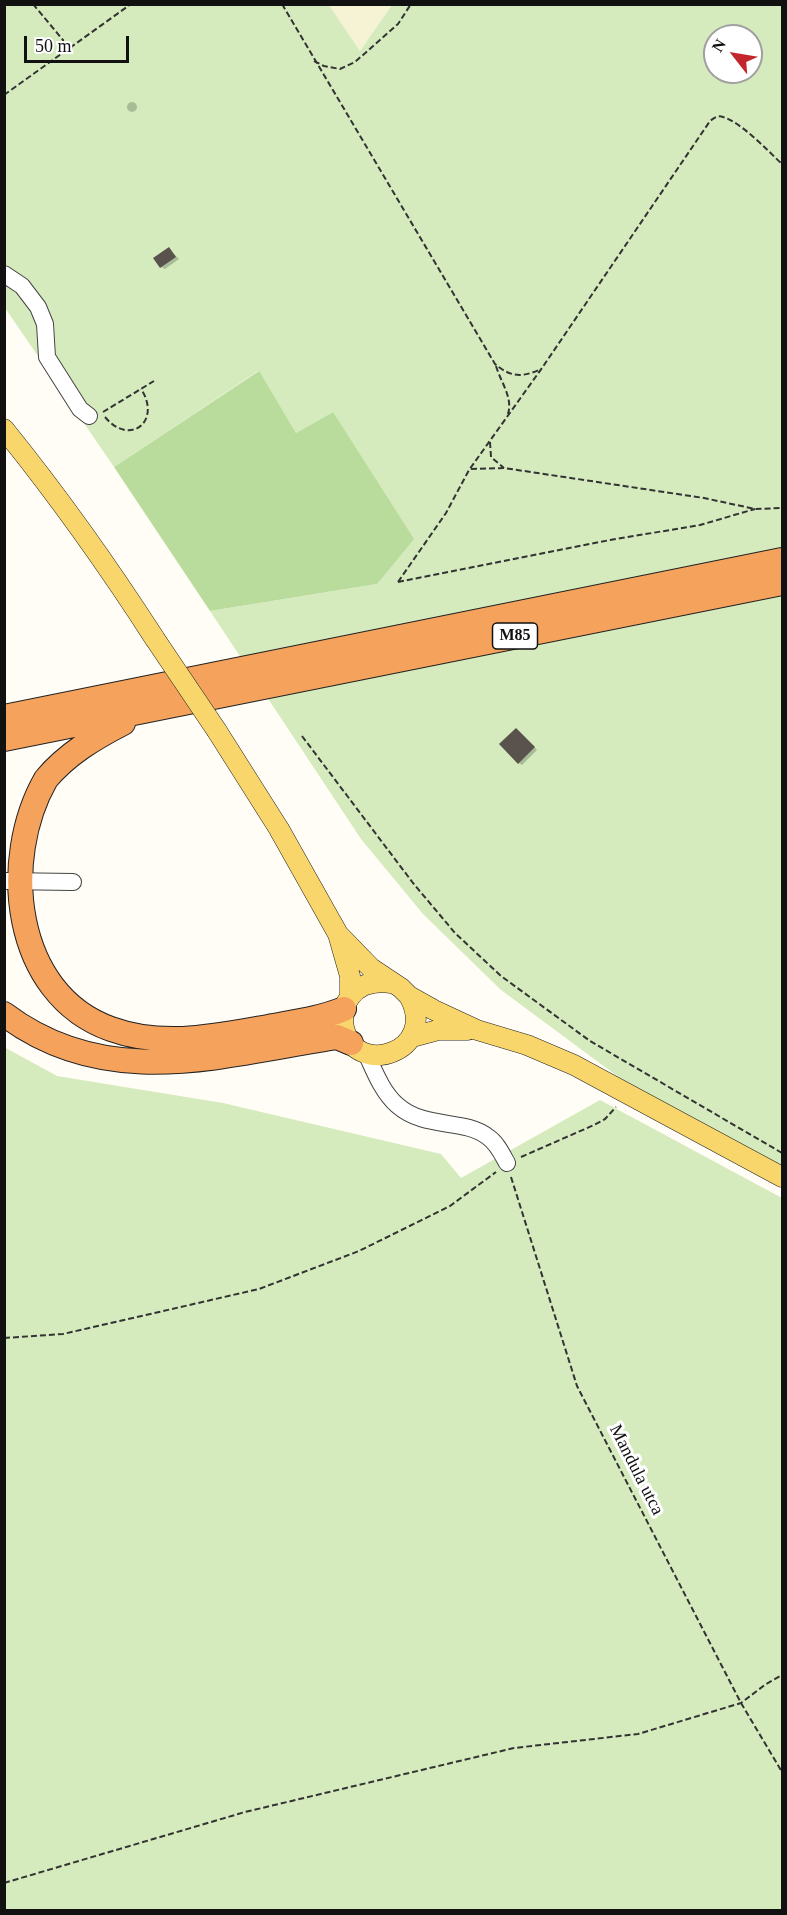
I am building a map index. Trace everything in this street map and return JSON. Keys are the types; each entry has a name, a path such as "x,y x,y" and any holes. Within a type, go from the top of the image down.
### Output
{"highway":[{"name":"M85","path":"4,717 783,560"},
{"name":"M85","path":"4,739 783,583"},
{"path":"151,709 95,737 68,757 45,780 20,825 12,851 7,881 16,928 28,957 49,986 77,1011 110,1029 143,1038 174,1040 209,1037 318,1018 347,1003"},
{"path":"4,710 35,711"},
{"path":"4,1014 54,1042 101,1058 147,1063 193,1061 338,1037 359,1048"}],"main road":[{"path":"4,429 51,487 96,549 279,829 338,934 350,976 343,1021 345,1032 359,1048 376,1056 387,1055 401,1048 412,1037 438,1030 477,1030"},
{"path":"338,934 371,968 409,996 434,1010 477,1030 527,1045 564,1061 783,1177"},
{"path":"347,1003 358,988 368,983 380,981 391,983"},
{"path":"409,996 417,1016 412,1037"}],"lane":[{"path":"4,274 22,286 38,307 45,324 47,357 80,409 95,414"},
{"path":"7,881 73,882"},
{"path":"359,1048 395,1104 423,1120 475,1129 495,1143 507,1163"},
{"path":"385,1090 387,1055"}],"path":[{"path":"33,4 63,40 64,53"},
{"path":"4,95 131,4"},
{"path":"282,4 495,364 502,385 510,399 507,418"},
{"path":"314,61 324,66 340,69 355,62 398,24 411,4"},
{"path":"783,164 742,128 725,117 717,116 710,121 542,368 469,470 446,513 398,582 610,540 700,525 755,509 783,508"},
{"path":"495,364 506,373 511,374 528,374 542,368"},
{"path":"95,414 154,381"},
{"path":"95,414 118,428 129,431 138,429 146,421 149,412 149,404 141,389"},
{"path":"490,442 491,457 504,468"},
{"path":"469,470 504,468 704,498 755,509"},
{"path":"302,736 412,883 455,933 501,976 590,1041 783,1153"},
{"path":"4,1338 63,1334 259,1289 358,1251 450,1206 507,1163 600,1122 616,1106 624,1093"},
{"name":"Mandula utca","path":"507,1163 577,1386 741,1703 783,1772"},
{"path":"4,1883 245,1812 514,1749 638,1734 741,1703 766,1684 783,1676"}],"shaded area":[{"path":"329,5 392,5 360,51"}],"green space":[{"path":"4,5 329,5 360,51 392,5 782,5 782,1167 628,1084 501,990 423,914 361,839 210,611 377,584 333,412 296,433 258,371 114,467 5,308"},
{"path":"259,371 296,433 333,412 414,539 377,584 210,611 114,467"},
{"path":"4,1047 57,1076 223,1103 441,1154 461,1178 600,1100 782,1198 782,1910 5,1910"}],"building":[{"path":"169,247 176,257 160,268 153,258"},
{"path":"516,728 535,747 518,764 499,744"}]}
